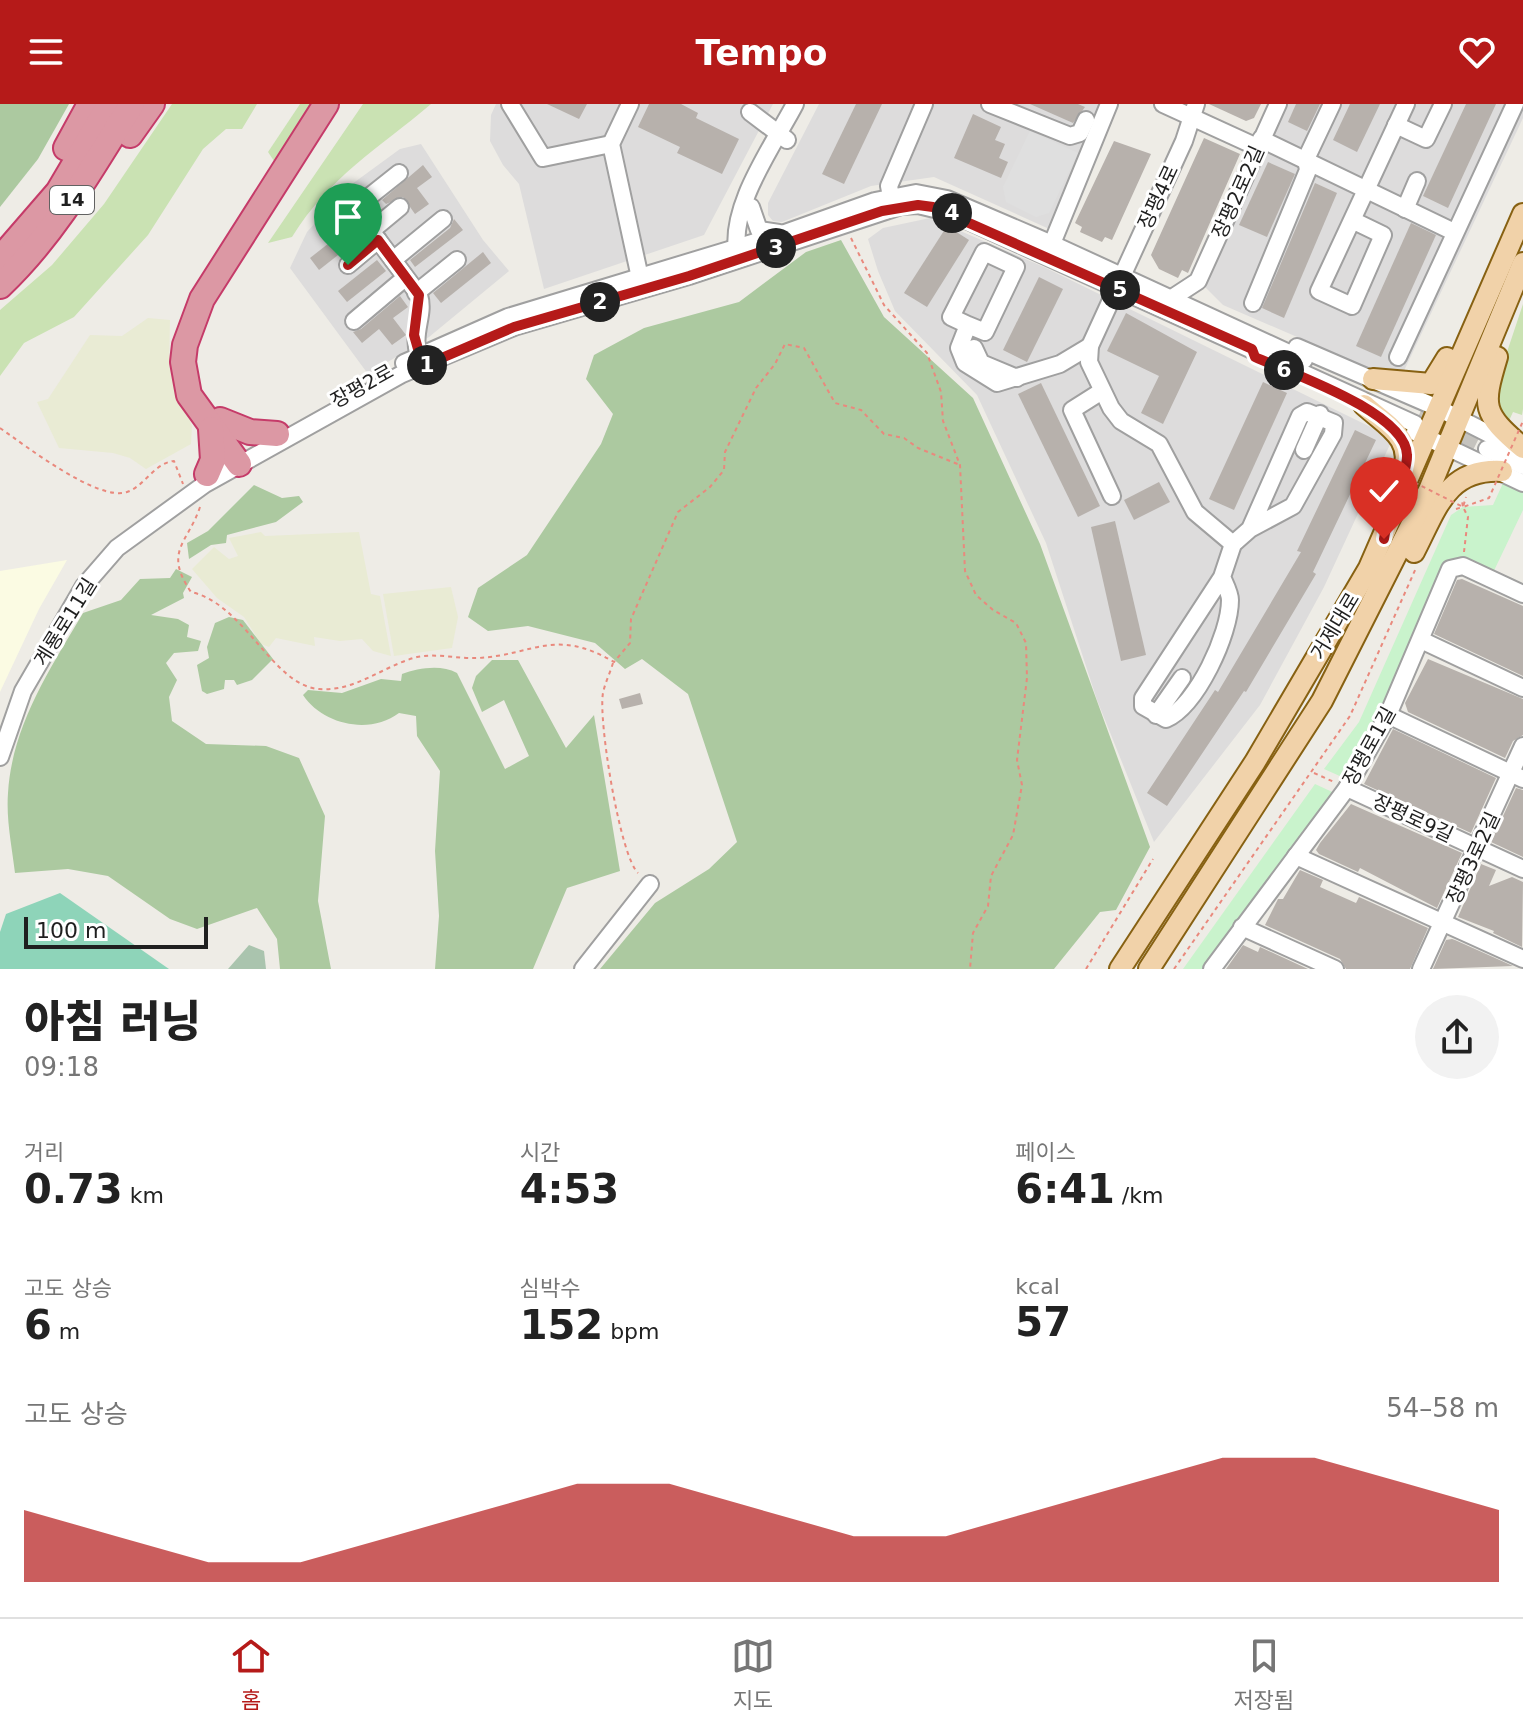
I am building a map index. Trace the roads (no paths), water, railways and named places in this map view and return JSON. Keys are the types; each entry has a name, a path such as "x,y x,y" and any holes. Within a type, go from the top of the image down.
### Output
{"highway":[{"path":"0,241 55,169 90,104"},
{"name":"14","path":"0,259 58,192 110,104"},
{"name":"14","path":"0,286 27,261 71,200 132,104"},
{"path":"27,261 70,220 152,104"},
{"path":"242,458 189,395 183,362 190,322 326,104"},
{"path":"204,479 213,460 216,425 196,373 204,326 342,104"},
{"path":"216,425 277,434"}],"main road":[{"name":"거제대로","path":"1149,969 1315,712 1373,604 1429,490 1460,418 1513,268 1523,214"},
{"name":"거제대로","path":"1120,969 1255,762 1384,539 1424,421 1513,268"},
{"path":"1384,539 1394,472 1408,456 1402,438 1374,397 1431,384 1439,375 1485,277 1513,268 1519,286 1486,392 1486,407 1495,423 1523,450"},
{"path":"1373,604 1394,589 1451,487 1476,471 1502,471"}],"street":[{"path":"510,104 543,158 611,144"},
{"path":"630,104 611,144 641,283"},
{"path":"679,265 685,256 720,240 747,207 783,137 795,104"},
{"path":"783,137 806,104"},
{"path":"892,202 889,186 924,104"},
{"path":"990,104 1070,136 1080,133 1086,120"},
{"path":"1050,250 1109,104"},
{"path":"1163,104 1193,110 1259,143 1306,159 1454,232"},
{"name":"장평2로2길","path":"1198,281 1278,104"},
{"path":"1253,303 1308,170 1306,159 1332,104"},
{"path":"1352,220 1383,235 1352,306 1319,291 1352,220 1367,189 1406,104"},
{"path":"1396,125 1426,139 1443,104"},
{"path":"1398,357 1515,104"},
{"name":"장평4로","path":"1090,346 1184,141 1193,110"},
{"path":"750,112 783,137"},
{"path":"399,173 365,200 368,204 358,213 421,302 414,335 421,361"},
{"path":"1405,209 1417,181"},
{"name":"장평2로","path":"242,458 277,434 421,361 641,283 743,252 785,233 931,194 1255,344"},
{"name":"장평2로","path":"641,283 679,265 846,226 892,202"},
{"path":"348,265 400,207"},
{"path":"747,207 759,230 785,233"},
{"path":"743,252 747,207"},
{"path":"393,260 443,219"},
{"path":"984,252 1016,267 985,332 968,325 951,317 984,252"},
{"path":"416,293 457,260"},
{"path":"354,321 405,278"},
{"name":"장평2로","path":"1119,281 1172,298 1255,344"},
{"path":"1172,298 1191,289 1198,281"},
{"path":"1198,281 1203,313"},
{"path":"968,325 959,348 965,363 997,383 1060,364 1090,346"},
{"path":"1523,450 1460,418 1424,421 1374,397 1255,357 1255,344 1268,335 1374,397 1424,421 1447,448 1523,483"},
{"path":"1090,346 1089,362 1121,421 1159,444 1195,512 1233,544"},
{"path":"974,348 981,363 1018,379"},
{"name":"장평2로","path":"204,479 421,361"},
{"path":"1102,391 1072,410 1112,496"},
{"path":"1222,577 1230,598 1226,629 1209,668 1178,714 1166,719 1156,715 1143,706 1143,698 1222,577 1233,544 1250,529 1293,506 1333,434 1334,423 1320,414 1307,412 1300,416 1250,529"},
{"path":"1304,450 1320,414"},
{"path":"1523,466 1485,453 1523,476"},
{"name":"계룡로11길","path":"0,724 15,687 76,582 110,544 189,495 204,479"},
{"name":"계룡로11길","path":"0,757 23,691 84,586 117,548 204,479"},
{"name":"장평로1길","path":"1212,969 1347,788 1388,715 1450,569 1463,566 1523,594"},
{"path":"1421,640 1523,688"},
{"path":"1156,715 1182,678"},
{"path":"1388,715 1518,776"},
{"name":"장평3로2길","path":"1421,969 1477,848 1518,776 1523,746"},
{"name":"장평로9길","path":"1347,788 1523,869"},
{"path":"1296,856 1523,959"},
{"path":"583,969 650,884"},
{"path":"1242,927 1335,969"}],"tunnel":[{"path":"1419,415 1487,449"}]}
